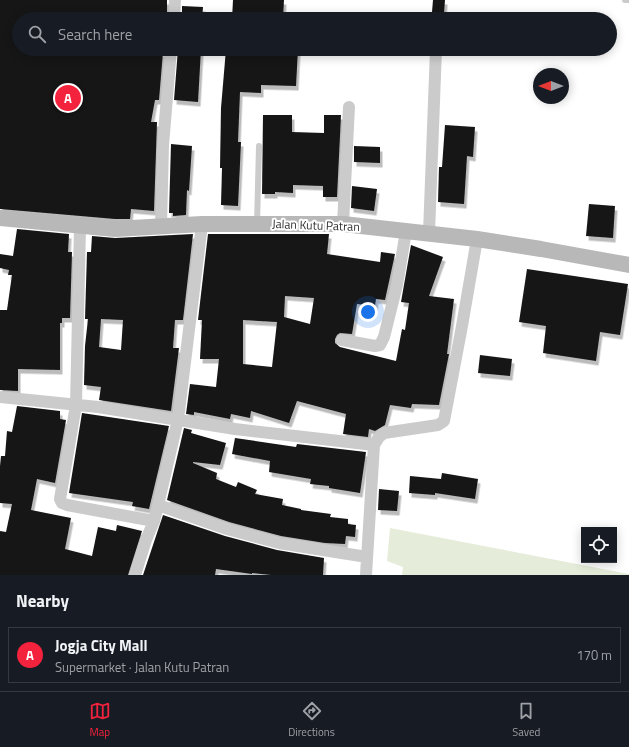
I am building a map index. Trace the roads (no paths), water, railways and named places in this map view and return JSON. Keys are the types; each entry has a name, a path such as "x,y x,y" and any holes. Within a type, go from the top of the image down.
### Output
{"street":[{"path":"174,12 175,0"},
{"path":"161,226 163,145 170,56"},
{"path":"429,233 436,56"},
{"path":"342,224 349,107"},
{"name":"Jalan Kutu Patran","path":"0,218 80,227 115,229 202,224 342,224 477,239 629,265"},
{"path":"136,575 146,540 154,521 178,419 202,224"},
{"path":"80,227 76,405 60,499 62,503 67,505 154,521"},
{"path":"342,340 375,346 380,345 384,337 397,285 406,231"},
{"path":"366,575 374,445 379,437 384,433 438,425 444,421 477,239"},
{"path":"0,397 98,407 235,429 374,445"},
{"path":"158,505 227,529 279,543 367,557"}],"lane":[{"path":"257,224 259,146"}],"place":[{"name":"Jogja City Mall","path":"68,98"}]}
